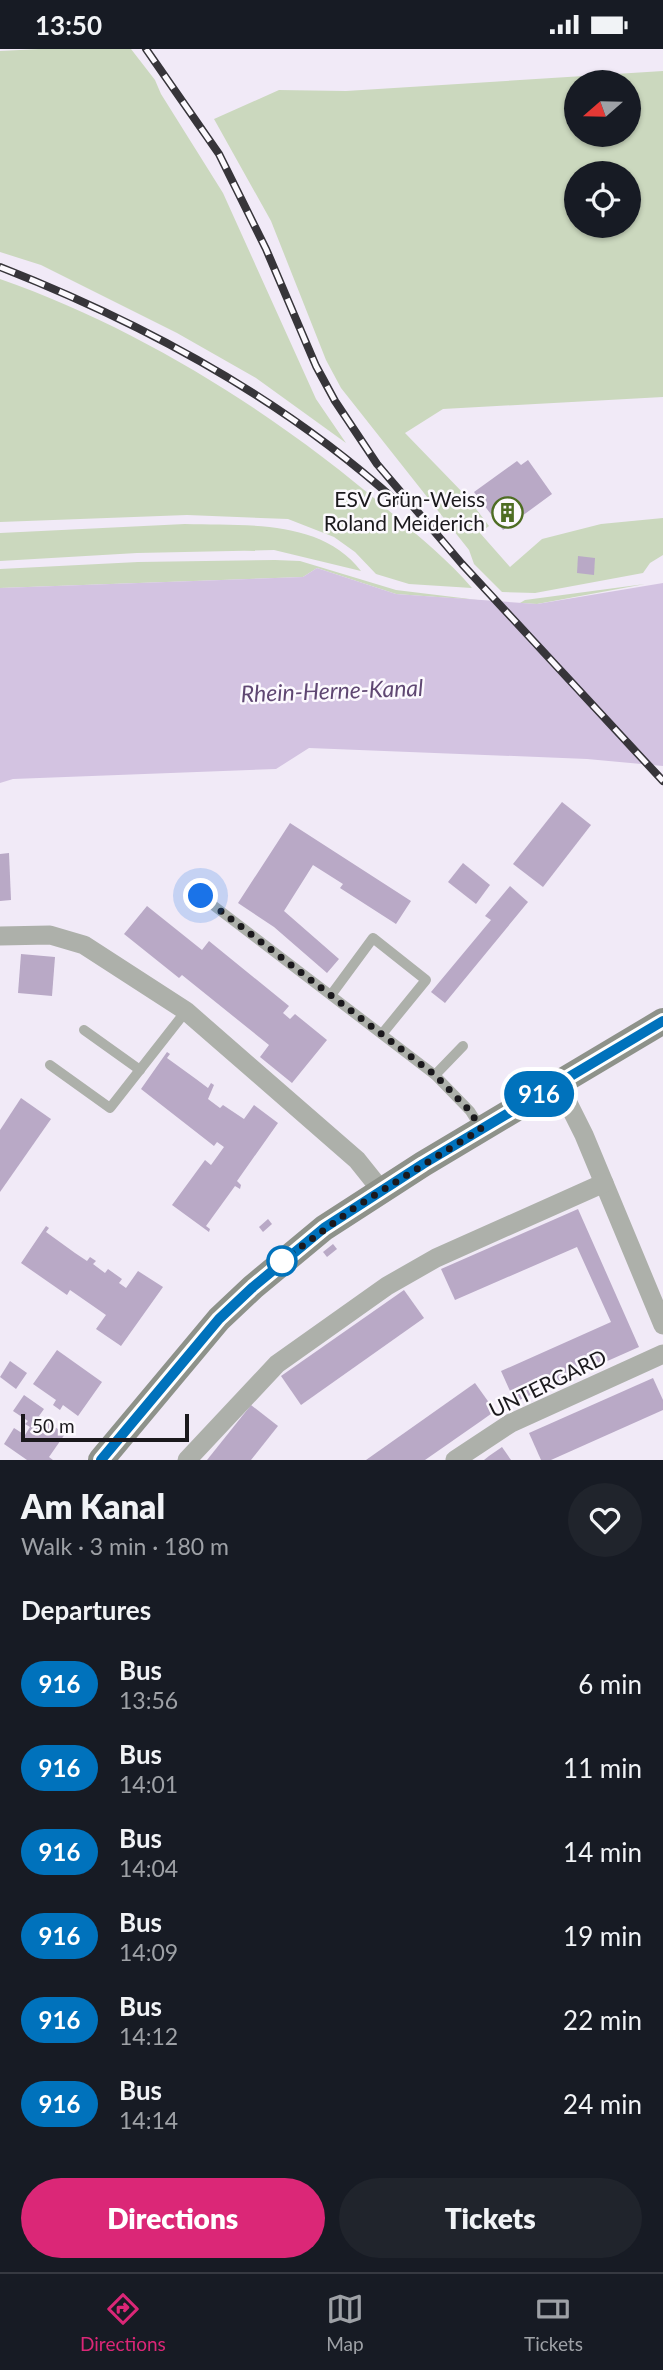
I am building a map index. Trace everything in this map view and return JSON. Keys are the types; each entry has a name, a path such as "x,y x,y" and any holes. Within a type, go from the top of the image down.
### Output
{"main road":[{"path":"101,1460 193,1349 253,1287 324,1228 381,1190 663,1021"}],"street":[{"path":"0,936 50,935 84,945 186,1011 357,1160 381,1190"},
{"path":"558,1083 604,1183 663,1325"},
{"path":"187,1460 276,1364 387,1286 436,1258 604,1183"},
{"name":"UNTERGARD","path":"456,1460 511,1423 663,1354"}],"lane":[{"path":"201,896 435,1075 470,1111 481,1129"},
{"path":"331,995 373,938 426,979 382,1034"},
{"path":"50,1065 110,1108 186,1011"},
{"path":"84,1030 140,1070"},
{"path":"435,1075 463,1046"}],"green space":[{"path":"131,49 155,80 223,193 316,399 346,443 256,378 177,333 41,265 0,252 0,51"},
{"path":"663,71 663,397 443,409 405,433 467,497 489,526 480,533 510,567 542,539 601,524 663,518 663,555 650,563 643,573 535,593 502,592 474,564 469,550 341,388 326,360 271,221 214,119 279,90 346,91 564,77 564,147 641,147 641,72"},
{"path":"0,279 106,323 158,350 258,411 351,479 435,551 472,588 409,584 376,574 355,552 334,537 288,519 187,515 0,522"},
{"path":"185,524 256,526 303,533 344,554 361,571 274,550 137,553 0,561 0,533"},
{"path":"300,561 396,590 478,600 396,594 317,568 303,577 0,588 0,569 138,562"},
{"path":"645,584 537,604 520,603 525,600"}],"water":[{"name":"Rhein-Herne-Kanal","path":"317,568 396,594 537,604 663,583 663,766 587,759 309,748 276,769 13,779 0,783 0,588 303,577"}],"building":[{"name":"ESV Grün-Weiss Roland Meiderich","path":"528,460 552,494 503,530 474,492 517,461 521,465"},
{"path":"578,556 595,558 594,575 577,573"},
{"path":"562,802 591,825 543,887 513,864"},
{"path":"290,823 411,901 396,924 340,888 343,884 313,865 284,911 339,959 327,973 274,927 238,903"},
{"path":"9,853 11,900 0,901 0,854"},
{"path":"463,863 490,885 476,904 448,882"},
{"path":"510,886 528,902 445,1003 431,992 491,920 485,916"},
{"path":"147,906 202,950 209,941 289,1006 283,1013 290,1019 295,1014 327,1040 292,1083 260,1057 269,1045 182,975 179,978 124,934"},
{"path":"21,954 55,957 52,996 18,993"},
{"path":"167,1052 170,1054 167,1058 208,1088 211,1083 214,1085 208,1099 220,1108 223,1105 244,1119 254,1105 278,1123 237,1181 241,1185 240,1189 235,1186 206,1226 210,1229 209,1232 172,1205 205,1160 211,1165 224,1147 217,1142 214,1146 141,1089"},
{"path":"21,1098 51,1119 0,1192 0,1130"},
{"path":"578,1209 639,1347 515,1402 501,1371 611,1322 577,1247 455,1300 441,1269"},
{"path":"268,1219 272,1224 263,1232 259,1227"},
{"path":"46,1226 49,1228 46,1232 87,1261 90,1257 96,1261 93,1264 105,1273 108,1269 122,1279 119,1283 126,1288 138,1271 163,1287 121,1346 96,1329 106,1315 70,1290 67,1295 21,1263"},
{"path":"333,1244 337,1249 327,1257 323,1252"},
{"path":"404,1290 424,1318 301,1405 281,1376"},
{"path":"57,1350 102,1382 78,1416 63,1405 60,1410 53,1405 56,1400 33,1384"},
{"path":"10,1361 27,1373 16,1389 0,1377"},
{"path":"653,1378 663,1400 663,1410 551,1460 541,1460 529,1433"},
{"path":"475,1383 495,1411 481,1421 425,1460 366,1460"},
{"path":"24,1395 44,1409 39,1416 65,1434 49,1457 53,1460 27,1460 4,1444 14,1428 25,1435 30,1427 25,1424 28,1421 13,1411"},
{"path":"251,1405 278,1426 251,1460 207,1460"},
{"path":"502,1447 511,1460 484,1460 489,1456"}],"railway":[{"path":"146,49 219,154 266,249 316,366 335,401 377,464 462,564 663,781"},
{"path":"0,267 106,313 209,366 306,429 396,501"}],"bus line":[{"name":"916","path":"101,1460 219,1319 281,1262 324,1228 423,1164 663,1021"}],"place":[{"name":"ESV Grün-Weiss Roland Meiderich","path":"508,512"}],"route":[{"path":"201,896 435,1075 470,1111 481,1129 381,1190 324,1228 282,1261"}]}
